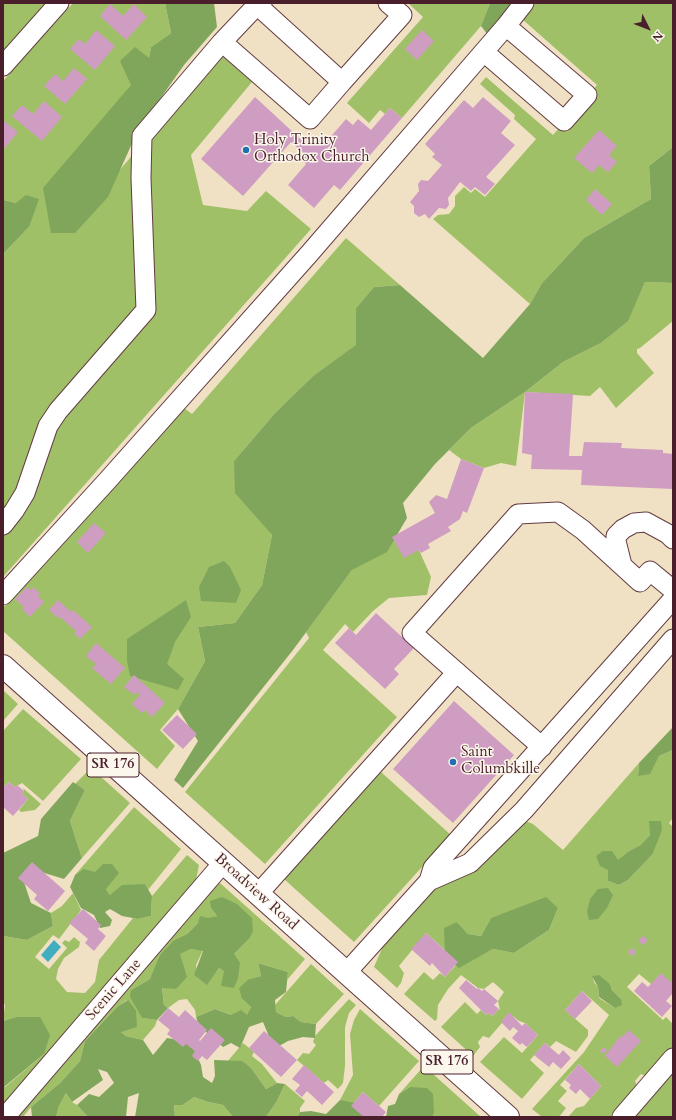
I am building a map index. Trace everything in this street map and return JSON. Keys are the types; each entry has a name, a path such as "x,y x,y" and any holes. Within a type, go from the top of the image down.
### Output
{"main road":[{"name":"Broadview Road","path":"3,666 508,1117"}],"street":[{"path":"3,66 59,3"},
{"path":"222,42 310,119 402,15 388,3"},
{"path":"3,595 107,481 309,254 484,52 524,3"},
{"path":"3,525 25,493 48,426 58,411 146,310 141,178 142,136 222,42 260,4 342,82"},
{"path":"484,52 564,121 587,95 506,26"},
{"path":"542,748 412,633 518,514 558,512 583,530 640,582 650,571 673,590"},
{"path":"622,565 616,536 623,529 634,523 646,522 668,534 673,539"},
{"path":"429,881 433,868 542,748 673,599"},
{"path":"346,973 429,881 470,863 524,810 673,640"},
{"path":"258,894 457,672"},
{"name":"Scenic Lane","path":"5,1117 223,863"},
{"path":"622,1117 673,1058"}],"green space":[{"path":"3,3 53,3 3,60"},
{"path":"73,3 165,3 171,33 151,47 149,59 131,85 65,233 220,54 252,82 191,155 203,205 247,211 266,191 311,229 3,577 3,254 29,227 16,203 4,200 3,202 3,81"},
{"path":"165,3 214,3 217,27 184,65 138,130 108,197 75,233 51,233 43,188 131,85 120,61 135,47 149,58 151,47 171,33"},
{"path":"408,3 490,3 481,26 402,118 390,108 385,114 380,110 369,123 347,103 423,17"},
{"path":"490,3 516,3 488,35 481,26"},
{"path":"534,3 673,3 673,147 649,166 651,199 584,238 542,283 530,304 433,219 438,215 449,214 455,206 455,196 464,187 471,193 475,189 485,197 536,139 514,119 515,115 480,84 486,77 553,135 597,85 522,19"},
{"path":"673,147 673,283 645,282 628,321 601,343 563,362 525,392 471,428 435,464 403,503 407,518 387,552 352,570 293,650 183,788 174,780 198,741 178,709 205,661 198,627 235,623 262,585 272,535 235,493 234,461 275,413 313,376 356,345 356,308 374,287 400,285 483,358 530,304 542,283 584,238 651,199 649,166"},
{"path":"26,195 39,199 29,227 3,254 3,202 4,200 16,203"},
{"path":"346,238 400,285 374,287 356,308 357,345 313,376 275,413 234,461 259,519 272,535 262,585 235,623 198,627 205,661 178,709 160,730 175,746 157,769 3,631 3,608 184,408 192,414"},
{"path":"645,282 673,283 673,321 637,349 637,353 654,373 616,408 600,387 590,396 525,392 563,362 601,343 627,321"},
{"path":"525,392 516,466 501,463 484,468 461,459 449,450 471,428"},
{"path":"392,537 419,550 431,577 427,595 389,598 373,611 353,632 345,624 323,650 397,717 265,864 185,792 309,638 306,632 352,570"},
{"path":"224,561 230,567 241,590 236,603 201,601 199,587 209,567"},
{"path":"186,600 191,617 175,642 167,664 184,679 178,690 130,676 127,661 127,639"},
{"path":"3,690 18,704 3,721"},
{"path":"23,709 81,759 43,801 22,783 15,787 9,782 3,788 3,731"},
{"path":"673,727 673,750 659,756 650,774 638,776 639,763"},
{"path":"673,750 673,818 669,823 673,827 673,984 651,984 639,974 627,987 663,1020 666,1017 673,1024 673,1048 648,1077 641,1074 635,1081 638,1088 613,1117 568,1117 576,1108 584,1106 601,1086 579,1064 560,1085 567,1091 558,1101 566,1108 559,1117 542,1117 532,1109 584,1052 609,1015 582,991 565,1010 588,1030 588,1036 576,1052 556,1041 550,1047 545,1043 530,1060 544,1073 522,1099 480,1062 504,1037 522,1053 538,1035 525,1023 519,1021 509,1013 489,1038 483,1036 478,1042 480,1047 473,1056 441,1027 465,1002 477,1014 481,1010 486,1015 488,1013 492,1016 499,1009 500,1010 498,1001 504,992 493,982 484,989 478,988 461,975 448,989 438,1005 437,1019 435,1021 404,994 424,972 433,980 440,973 445,977 456,965 459,967 493,949 514,953 549,930 558,908 512,911 491,918 481,936 468,934 457,922 445,950 426,933 399,966 404,973 401,983 397,988 374,967 384,944 441,880 520,819 533,824 563,850 639,763 638,776 659,756","holes":["650,821 652,855 628,880 619,885 608,881 608,870 629,851 642,845 650,835","593,976 610,984 612,990 621,999 615,1008 599,998 598,987 594,982"]},
{"path":"91,768 130,803 82,858 70,821 85,790 75,784"},
{"path":"381,772 451,835 354,942 284,879"},
{"path":"73,782 85,790 70,821 82,858 64,879 38,871 22,876 31,903 51,913 53,926 27,940 3,936 3,853 38,836 41,819"},
{"path":"23,788 41,804 35,810 21,812 19,810 28,799 22,794 24,791"},
{"path":"134,807 181,849 148,890 145,884 110,895 95,872 75,875"},
{"path":"649,821 661,821 662,830 652,855 628,880 619,885 608,881 608,870 600,866 596,856 603,851 612,851 618,860 629,851 641,845 650,835"},
{"path":"187,855 199,865 196,880 3,1108 3,1086 5,1087 44,1054 16,1017 3,1021 5,1005 3,1002 3,936 27,940 53,926 51,913 62,906 73,893 81,910 59,939 53,935 35,957 49,969 67,948 62,943 65,940 69,942 74,937 80,942 79,947 64,958 58,969 56,979 67,992 85,993 95,982 99,960 133,918 138,919 151,916 152,896"},
{"path":"103,864 112,864 119,873 106,889 110,895 122,885 145,884 152,896 151,916 138,919 122,916 110,909 105,912 112,920 110,926 100,928 94,915 81,908 70,887 75,875 84,869 95,872"},
{"path":"220,883 305,959 287,980 288,972 258,963 261,976 249,979 242,999 251,1007 247,1016 231,1015 215,1009 196,1017 195,1010 187,999 179,1000 168,1008 164,1005 162,987 179,954 191,949 203,950 196,965 198,978 207,984 219,968 224,970 234,954 249,939 211,908 217,916 198,923 187,934 174,940 150,979 131,990 142,1018 157,1020 155,1026 143,1040 126,1036 120,1031 136,1010 127,1000 118,1006 85,1041 80,1061 60,1083 31,1107 23,1117 14,1117 208,889"},
{"path":"608,888 613,895 607,908 598,919 589,920 587,911 590,899 598,889"},
{"path":"222,897 237,904 252,918 253,931 249,939 234,954 240,963 238,978 234,988 221,986 224,971 219,968 207,985 194,975 203,951 191,949 180,954 187,977 176,989 162,988 164,1005 168,1008 157,1020 142,1018 130,997 131,990 150,979 160,955 174,940 187,934 198,923 200,916 208,918 217,916 211,908 210,901"},
{"path":"546,897 558,908 549,930 514,953 493,949 459,968 445,957 444,928 457,922 468,934 481,936 491,918"},
{"path":"258,963 288,972 286,992 275,1000 276,1012 286,1017 293,1016 301,1022 316,1024 315,1038 303,1037 288,1041 279,1046 270,1039 263,1022 249,1027 240,1048 231,1043 223,1047 199,1026 196,1017 215,1009 231,1015 241,1010 247,1015 251,1007 242,999 239,988 249,979 261,976"},
{"path":"311,964 344,994 316,1024 301,1022 293,1016 286,1017 276,1012 275,1005"},
{"path":"599,975 610,984 612,990 621,999 622,1005 615,1008 599,997 598,987 592,976"},
{"path":"349,999 356,1005 349,1013 345,1027 345,1066 343,1083 338,1089 328,1080 324,1083 297,1060 303,1053 309,1054 316,1045 313,1042 315,1036"},
{"path":"128,1000 136,1010 137,1027 121,1032 126,1036 143,1040 153,1055 167,1038 191,1042 201,1065 203,1077 212,1083 215,1076 214,1060 242,1061 252,1069 266,1089 277,1083 285,1084 277,1101 266,1117 233,1117 223,1105 194,1097 183,1105 174,1105 175,1117 135,1117 139,1093 128,1097 126,1117 88,1117 77,1105 89,1094 99,1097 114,1083 107,1072 98,1069 103,1080 72,1102 66,1093 59,1106 56,1117 32,1117 31,1107 60,1083 80,1061 85,1041 118,1006"},
{"path":"360,1009 419,1061 379,1106 363,1092 351,1106 340,1100 353,1075 350,1034 354,1020"},
{"path":"16,1017 40,1017 50,1035 44,1054 4,1087 3,1021"},
{"path":"243,1043 254,1052 252,1056 262,1064 277,1083 266,1089 252,1069 227,1062"},
{"path":"424,1066 481,1117 433,1117 434,1113 410,1087 399,1094"},
{"path":"673,1072 673,1117 634,1117"},
{"path":"285,1084 305,1101 300,1108 300,1112 297,1117 266,1117 277,1101"},
{"path":"410,1087 427,1088 433,1094 433,1117 386,1117 388,1106 395,1104 399,1094"},
{"path":"66,1093 72,1102 77,1105 88,1117 56,1117 59,1106"},
{"path":"194,1097 223,1105 233,1117 175,1117 174,1104 183,1105"},
{"path":"340,1100 360,1104 371,1117 297,1117 300,1112 311,1111 326,1114"}],"water":[{"path":"54,940 61,947 48,962 41,955"}],"building":[{"path":"110,4 123,16 134,4 147,17 126,40 100,16"},
{"path":"96,30 115,46 95,70 70,49 79,39 85,44"},
{"path":"422,30 434,41 417,60 405,49"},
{"path":"74,68 87,79 65,104 44,86 55,74 63,81"},
{"path":"255,97 307,145 312,139 317,144 322,137 327,141 346,119 353,125 358,119 371,130 390,108 402,118 340,190 334,185 314,208 288,185 306,164 302,160 306,155 291,142 243,196 201,159"},
{"path":"483,97 511,121 501,133 515,145 486,177 495,184 485,195 475,187 471,191 460,182 448,198 449,205 446,209 439,208 429,219 425,214 419,217 414,213 414,206 410,202 419,191 418,184 421,180 428,181 442,165 432,157 435,154 425,144 464,100 473,108"},
{"path":"44,101 62,117 42,141 12,116 22,105 33,114"},
{"path":"4,121 18,132 3,150 3,122"},
{"path":"599,130 617,146 609,155 617,162 608,172 599,165 592,173 574,158"},
{"path":"595,189 612,204 602,215 586,200"},
{"path":"525,392 573,394 569,456 582,456 584,442 622,443 621,448 663,450 663,453 673,454 673,489 581,485 582,470 531,469 532,455 522,453"},
{"path":"461,459 484,468 467,513 463,511 460,519 448,527 451,531 428,544 430,548 421,553 419,550 404,558 392,537 435,513 429,502 436,495 447,499"},
{"path":"94,523 106,533 88,553 77,542"},
{"path":"27,587 31,590 33,587 40,593 38,596 44,602 30,617 22,609 24,607 15,599"},
{"path":"58,600 71,612 73,610 92,627 80,639 74,633 76,631 60,617 58,618 49,610"},
{"path":"376,613 414,648 394,669 399,674 385,689 335,643 349,628 356,635"},
{"path":"96,643 125,668 111,684 92,668 96,664 86,656"},
{"path":"134,675 165,703 152,717 145,710 142,713 132,704 140,695 136,692 134,695 124,687"},
{"name":"Saint Columbkille","path":"454,701 514,755 453,823 393,769"},
{"path":"177,715 197,734 183,749 162,730"},
{"path":"9,782 15,787 17,785 24,791 22,794 28,799 13,816 3,807 3,788"},
{"path":"32,862 65,891 48,911 34,899 37,895 18,878"},
{"path":"83,909 101,925 98,929 106,936 94,951 85,943 88,939 69,923"},
{"path":"426,933 458,962 445,977 432,963 430,966 411,949"},
{"path":"643,936 648,940 643,945 638,941"},
{"path":"632,948 636,952 632,956 628,952"},
{"path":"661,973 673,984 673,993 666,1001 672,1006 662,1017 634,991 642,982 648,987"},
{"path":"466,980 477,989 478,988 482,991 484,989 498,1001 494,1005 499,1009 492,1016 488,1013 486,1015 459,988"},
{"path":"582,991 592,1001 575,1019 565,1010"},
{"path":"168,1008 179,1017 185,1010 207,1030 199,1040 200,1041 211,1028 225,1040 207,1060 202,1056 198,1061 192,1056 195,1051 186,1044 183,1047 167,1034 170,1030 158,1020"},
{"path":"509,1012 522,1026 525,1023 538,1035 527,1047 522,1043 520,1045 512,1038 518,1031 513,1027 510,1031 501,1022"},
{"path":"629,1030 641,1041 617,1067 605,1056 620,1036 622,1037"},
{"path":"264,1031 297,1060 281,1077 249,1048"},
{"path":"545,1043 559,1055 563,1050 571,1058 561,1069 553,1062 549,1067 534,1055"},
{"path":"604,1047 607,1050 604,1054 600,1051"},
{"path":"579,1064 601,1086 590,1099 580,1089 576,1094 569,1088 571,1085 565,1080"},
{"path":"304,1065 334,1092 322,1105 307,1091 302,1097 295,1091 300,1085 292,1079"},
{"path":"363,1092 386,1112 382,1117 364,1117 351,1106"}],"place":[{"name":"Holy Trinity Orthodox Church","path":"246,150"},
{"name":"Saint Columbkille","path":"453,762"}]}
